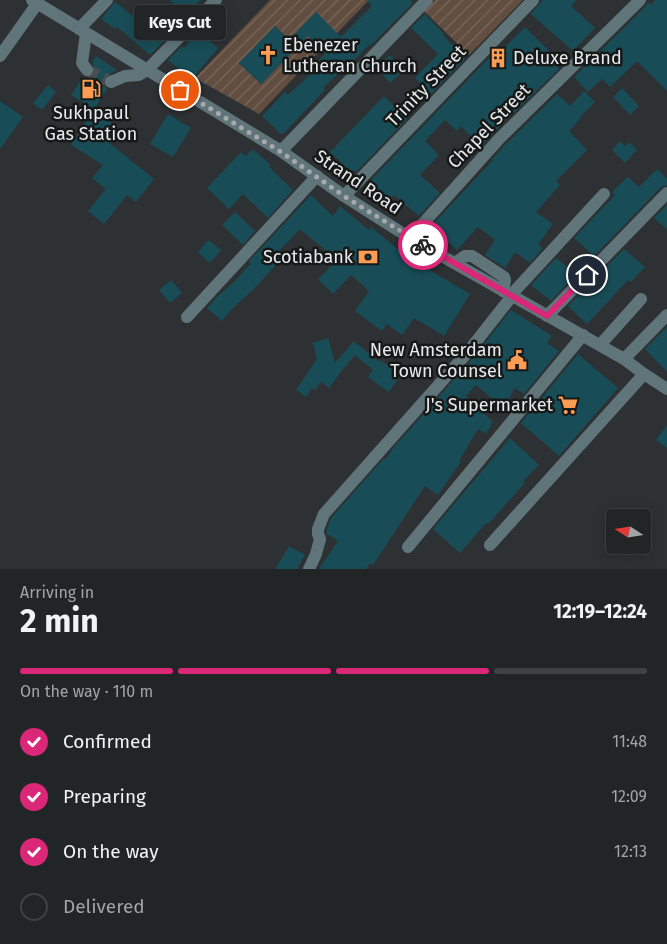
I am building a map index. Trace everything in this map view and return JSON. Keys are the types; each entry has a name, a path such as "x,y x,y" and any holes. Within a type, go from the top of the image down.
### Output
{"street":[{"path":"87,70 82,63 82,32 107,0"},
{"path":"111,82 125,76 139,75 147,70 216,0"},
{"path":"281,152 427,0"},
{"name":"Trinity Street","path":"344,196 533,0"},
{"name":"Chapel Street","path":"410,238 499,139 640,0"},
{"path":"0,56 35,2"},
{"name":"Strand Road","path":"35,2 281,152 344,196 410,238 624,359 667,389"},
{"path":"187,317 317,176"},
{"path":"547,316 667,193"},
{"path":"309,569 316,554 320,539 318,529 324,514 467,353 509,294 604,194"},
{"path":"600,345 641,299"},
{"path":"624,359 667,315"},
{"path":"408,547 583,335"},
{"path":"490,545 644,374"}],"shaded area":[{"path":"270,0 369,0 259,114 195,78","holes":["275,26 297,47 261,84 239,63"]},
{"path":"435,0 523,0 469,55 424,11"}],"building":[{"path":"170,0 201,0 185,15"},
{"path":"367,0 410,0 413,3 370,46 352,60 323,88 325,90 282,135 262,116 285,92 288,95 315,70 312,67 325,54 308,36 261,84 239,63 275,26 289,40 316,12 341,37 372,6"},
{"path":"543,0 577,0 571,6 595,28 573,51 531,14"},
{"path":"655,0 667,0 667,91 637,61 610,87 602,79 588,92 574,77 648,2 651,5"},
{"path":"115,2 142,23 146,17 169,36 150,55 117,27 115,29 101,19"},
{"path":"425,14 465,59 431,94 415,78 438,54 411,28"},
{"path":"525,27 561,63 559,69 481,147 461,126 457,131 445,120 425,141 439,155 420,175 440,193 419,216 394,195 389,201 368,183 486,61 499,49 501,51"},
{"path":"198,31 218,48 192,79 168,60 182,46 184,48"},
{"path":"390,55 404,71 390,83 376,67"},
{"path":"96,56 117,70 104,78 103,85 107,89 94,109 71,95 83,77 88,78 94,74 95,69 92,62"},
{"path":"48,85 56,92 42,110 33,103"},
{"path":"622,88 639,106 630,115 613,97"},
{"path":"584,91 595,102 569,131 587,150 556,181 560,185 536,212 553,224 538,244 543,248 530,263 515,252 505,268 485,255 495,240 478,227 457,250 431,226 505,145 557,94 570,106"},
{"path":"384,96 407,119 356,172 354,170 351,172 330,152"},
{"path":"0,101 23,117 0,149"},
{"path":"92,111 112,123 103,138 154,179 136,202 127,195 104,224 88,211 106,189 92,178 103,165 71,145"},
{"path":"168,114 191,128 173,157 150,144"},
{"path":"620,141 625,146 629,142 637,150 625,163 612,150"},
{"path":"253,149 271,165 269,167 293,190 268,218 243,194 229,209 207,188 241,152 245,156"},
{"path":"657,169 667,179 667,185 661,187 594,256 574,238 615,195 612,192 628,177 639,187"},
{"path":"311,195 333,216 340,206 369,230 371,227 399,250 400,248 428,269 470,294 444,336 414,318 402,335 387,324 382,331 355,311 369,291 351,275 333,294 318,279 337,260 300,229 280,250 285,255 222,321 207,308 236,280 251,263 249,261"},
{"path":"667,205 667,229 654,218"},
{"path":"235,212 255,231 243,245 222,225"},
{"path":"208,240 221,250 210,263 198,252"},
{"path":"624,249 645,267 631,282 628,280 587,324 568,306"},
{"path":"556,258 576,274 551,301 531,285"},
{"path":"171,280 182,293 170,303 159,290"},
{"path":"511,310 552,336 547,343 559,351 524,394 515,388 503,408 476,385 466,396 493,422 486,434 478,429 459,461 461,462 438,495 425,486 373,565 370,563 366,569 319,569 338,541 326,532 331,518 384,458 386,459 394,447 428,409 430,410 439,396 473,358"},
{"path":"667,327 667,372 645,349"},
{"path":"328,338 335,363 354,341 379,362 380,360 401,374 389,392 368,377 373,370 355,355 329,388 321,382 315,390 312,388 306,397 296,390 317,359 313,343"},
{"name":"J's Supermarket","path":"578,354 618,388 559,456 521,423"},
{"path":"667,425 667,448 656,440"},
{"path":"510,438 539,465 523,481 525,483 460,553 433,529"},
{"path":"289,546 305,555 297,569 275,569"}],"tunnel":[{"path":"87,70 111,82"}],"way so far":[{"path":"180,90 281,152 344,196 423,245"}],"place":[{"name":"Ebenezer Lutheran Church","path":"268,55"},
{"name":"Deluxe Brand","path":"498,58"},
{"name":"Sukhpaul Gas Station","path":"91,89"},
{"name":"Keys Cut","path":"180,90"},
{"name":"Scotiabank","path":"368,257"},
{"name":"New Amsterdam Town Counsel","path":"517,360"},
{"name":"J's Supermarket","path":"568,405"}],"route":[{"path":"423,245 547,316 587,275"}]}
